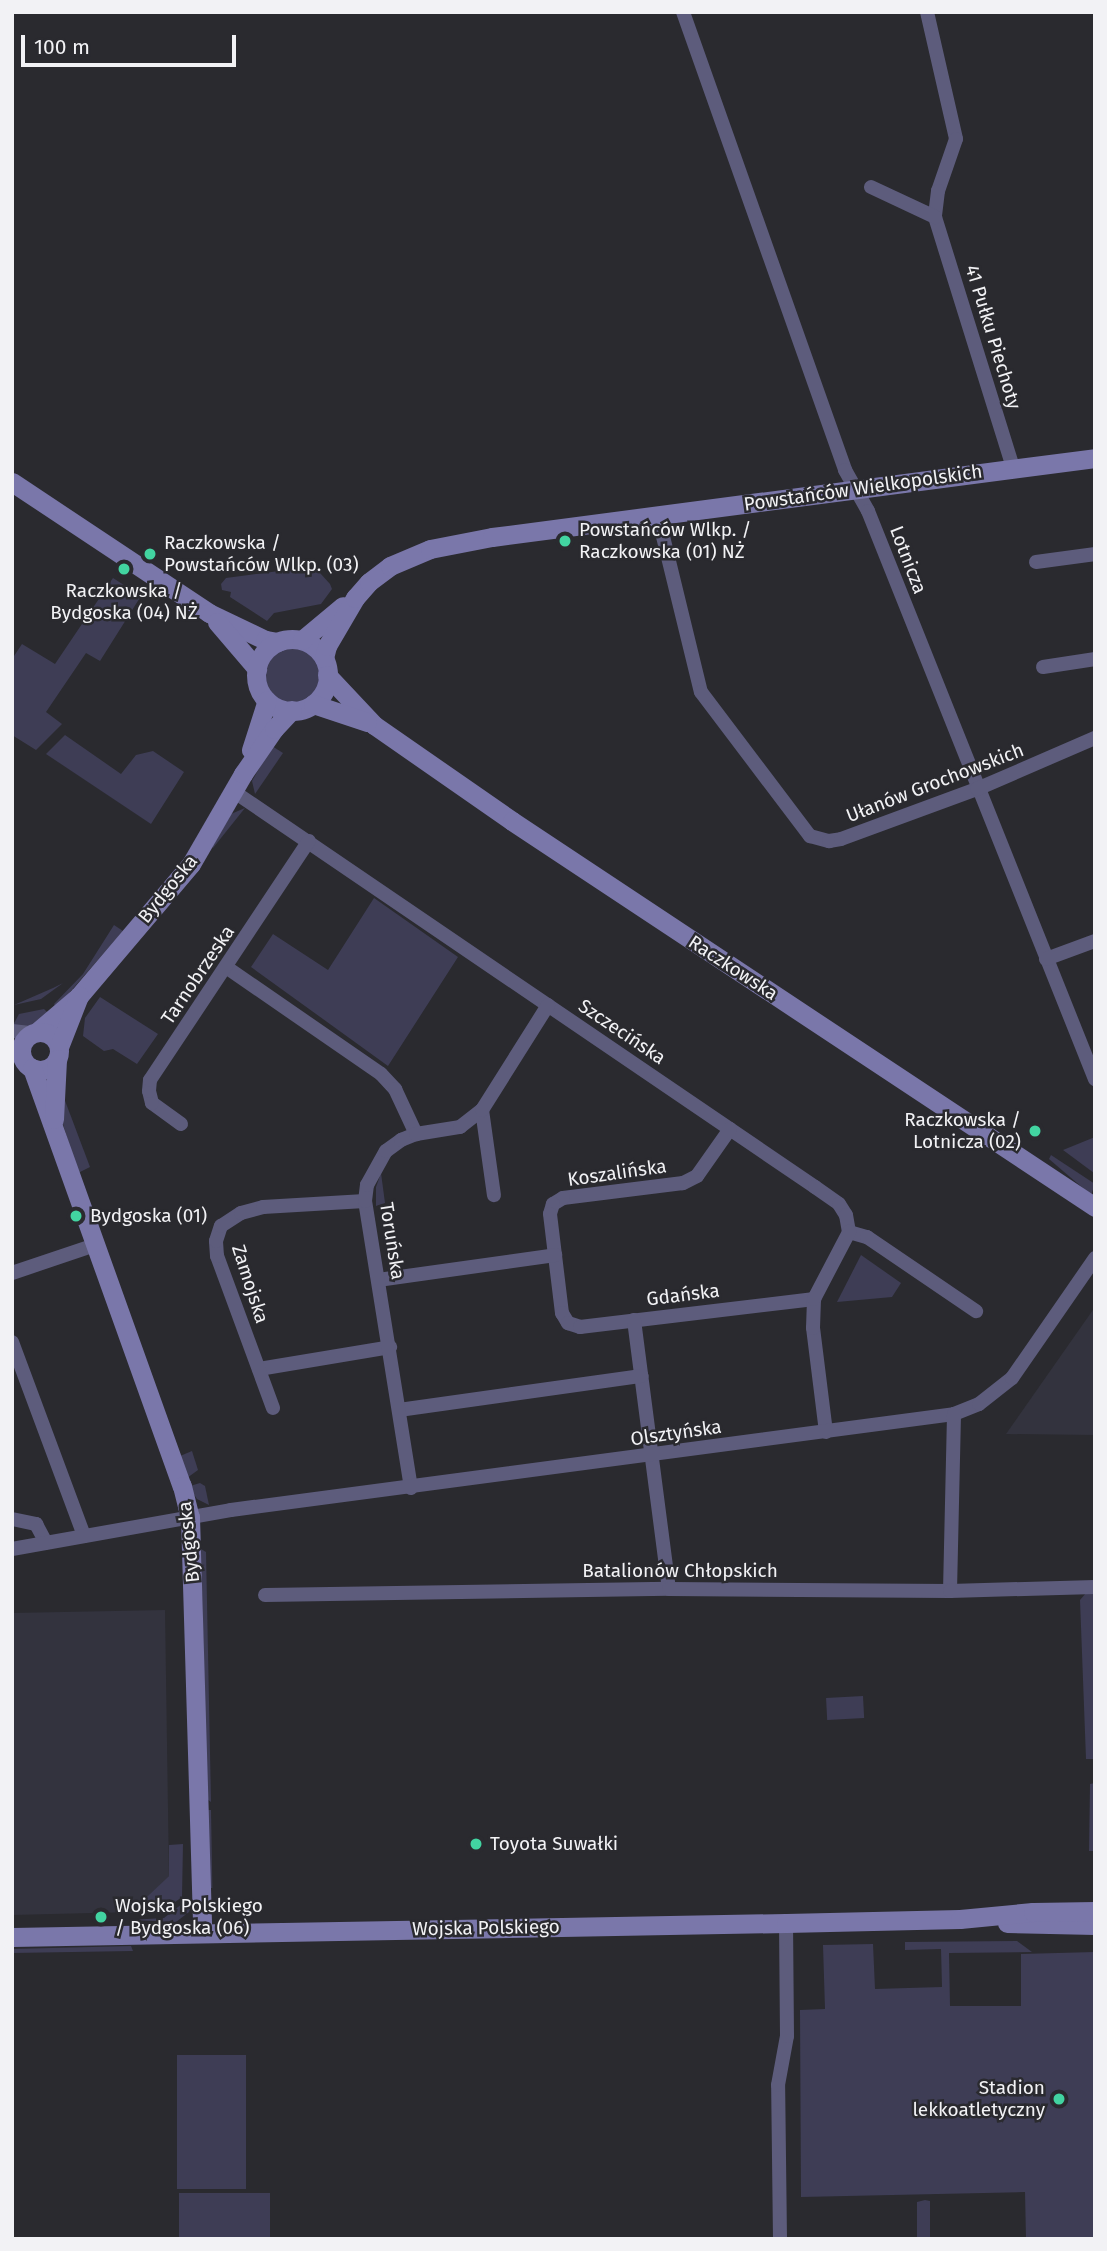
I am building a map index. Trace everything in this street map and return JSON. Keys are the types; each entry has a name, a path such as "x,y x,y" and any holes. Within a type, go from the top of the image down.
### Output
{"street":[{"name":"Lotnicza","path":"683,12 855,489 868,511 977,789 1094,1075"},
{"name":"41 Pułku Piechoty","path":"927,12 956,139 938,191 935,217 1013,468"},
{"path":"872,187 935,217"},
{"name":"Powstańców Wielkopolskich","path":"302,640 390,566 430,549 492,537 1095,458"},
{"path":"12,482 209,613 258,638 278,642 302,640 312,644 325,666 326,687 313,704 292,710 278,708 267,701 259,689 257,669 261,656 278,642"},
{"name":"Ułanów Grochowskich","path":"658,516 701,691 803,832 829,841 841,839 977,789 1095,738"},
{"path":"1036,562 1095,554"},
{"name":"Powstańców Wielkopolskich","path":"325,666 327,646 355,598"},
{"path":"209,613 257,669"},
{"path":"1043,667 1095,659"},
{"name":"Raczkowska","path":"325,666 374,725 523,829 1095,1207"},
{"name":"Bydgoska","path":"238,782 267,701"},
{"name":"Raczkowska","path":"313,704 374,725"},
{"name":"Bydgoska","path":"35,1032 79,996 191,864 238,782 274,729 292,710"},
{"name":"Szczecińska","path":"238,782 309,841 839,1204 846,1215 849,1232"},
{"name":"Tarnobrzeska","path":"181,1124 152,1103 150,1080 309,841"},
{"path":"1046,959 1095,941"},
{"path":"226,967 381,1073 396,1089 416,1133"},
{"name":"Bydgoska","path":"54,1130 58,1053 79,996"},
{"name":"Toruńska","path":"411,1488 365,1201 367,1185 386,1152 416,1133 460,1127 482,1110 548,1005"},
{"path":"12,1031 35,1032 53,1037 58,1053 48,1068 22,1058 21,1044 35,1032"},
{"name":"Bydgoska","path":"22,1058 54,1130 190,1517 202,1933"},
{"path":"482,1110 494,1195"},
{"name":"Koszalińska","path":"562,1313 550,1214 553,1204 563,1198 683,1183 697,1176 730,1129"},
{"name":"Zamojska","path":"259,1369 217,1256 216,1241 221,1226 241,1213 263,1207 365,1201"},
{"path":"826,1432 813,1328 814,1299 849,1232 867,1237 976,1311"},
{"path":"12,1273 95,1245"},
{"path":"377,1280 555,1255"},
{"name":"Olsztyńska","path":"12,1549 190,1517 954,1414 998,1392 1012,1378 1095,1258"},
{"name":"Gdańska","path":"562,1313 568,1323 580,1327 814,1299"},
{"path":"635,1320 669,1589"},
{"path":"12,1342 84,1536"},
{"path":"273,1408 259,1369 390,1347"},
{"path":"399,1410 642,1376"},
{"path":"950,1591 954,1414"},
{"path":"12,1519 36,1524 47,1543"},
{"name":"Batalionów Chłopskich","path":"265,1595 669,1589 950,1591 1095,1587"},
{"name":"Wojska Polskiego","path":"12,1937 961,1919 1033,1912 1095,1911"},
{"name":"Wojska Polskiego","path":"961,1919 1034,1926 1095,1925"},
{"path":"780,2239 778,2085 787,2036 786,1923"}],"shaded area":[{"path":"295,569 320,573 330,584 332,589 321,604 274,613 267,621 230,597 231,592 222,590 221,584 226,578"},
{"path":"113,578 141,596 100,661 86,653 46,712 62,724 36,750 12,735 12,659 22,644 55,664"},
{"path":"291,640 316,650 326,675 316,700 291,710 266,700 256,675 266,650"},
{"path":"65,735 121,774 136,755 153,751 184,772 151,824 46,754"},
{"path":"272,746 283,753 255,794 252,781"},
{"path":"245,808 213,848 231,814"},
{"path":"374,898 458,957 388,1066 251,967 273,934 328,970"},
{"path":"114,925 123,931 56,1008 54,1004 83,974"},
{"path":"63,983 41,999 14,1005 53,988"},
{"path":"100,997 158,1034 137,1064 113,1049 104,1051 83,1036 85,1018"},
{"path":"44,1009 49,1014 37,1026 12,1027 19,1014"},
{"path":"64,1098 90,1167 78,1173 62,1121"},
{"path":"1095,1137 1095,1173 1094,1173 1063,1150"},
{"path":"1051,1155 1095,1184 1091,1195 1049,1159"},
{"path":"381,1173 385,1203 376,1206 376,1187"},
{"path":"861,1255 901,1283 892,1297 837,1302"},
{"path":"1095,1307 1095,1435 1006,1434"},
{"path":"192,1451 198,1470 187,1478 180,1456"},
{"path":"200,1483 205,1486 209,1505 197,1499 190,1486"},
{"path":"201,1549 206,1552 211,1802 207,1799"},
{"path":"1086,1593 1095,1593 1095,1759 1086,1759 1080,1600"},
{"path":"165,1610 169,1876 133,1912 12,1915 12,1613"},
{"path":"863,1696 864,1718 827,1720 826,1698"},
{"path":"1095,1783 1095,1851 1089,1851 1090,1784"},
{"path":"206,1810 211,1810 212,1888 207,1888"},
{"path":"183,1844 182,1897 160,1913 130,1913 169,1876 169,1845"},
{"path":"187,1900 193,1900 189,1912 176,1922 130,1920 164,1918"},
{"path":"1017,1941 1032,1952 949,1953 950,2006 1021,2006 1021,1954 1095,1952 1095,2239 1026,2239 1025,2192 801,2197 800,2010 825,2009 823,1945 873,1944 875,1989 942,1987 941,1949 905,1950 905,1942"},
{"path":"131,1946 133,1951 12,1953 12,1949"},
{"path":"177,2055 246,2055 246,2189 177,2189"},
{"path":"179,2193 270,2193 270,2239 179,2239"},
{"path":"930,2201 930,2239 917,2239 917,2202"}],"place":[{"name":"Powstańców Wlkp. / Raczkowska (01) NŻ","path":"565,541"},
{"name":"Raczkowska / Powstańców Wlkp. (03)","path":"150,554"},
{"name":"Raczkowska / Bydgoska (04) NŻ","path":"124,569"},
{"name":"Raczkowska / Lotnicza (02)","path":"1035,1131"},
{"name":"Bydgoska (01)","path":"76,1216"},
{"name":"Toyota Suwałki","path":"476,1844"},
{"name":"Wojska Polskiego / Bydgoska (06)","path":"101,1917"},
{"name":"Stadion lekkoatletyczny","path":"1059,2099"}]}
